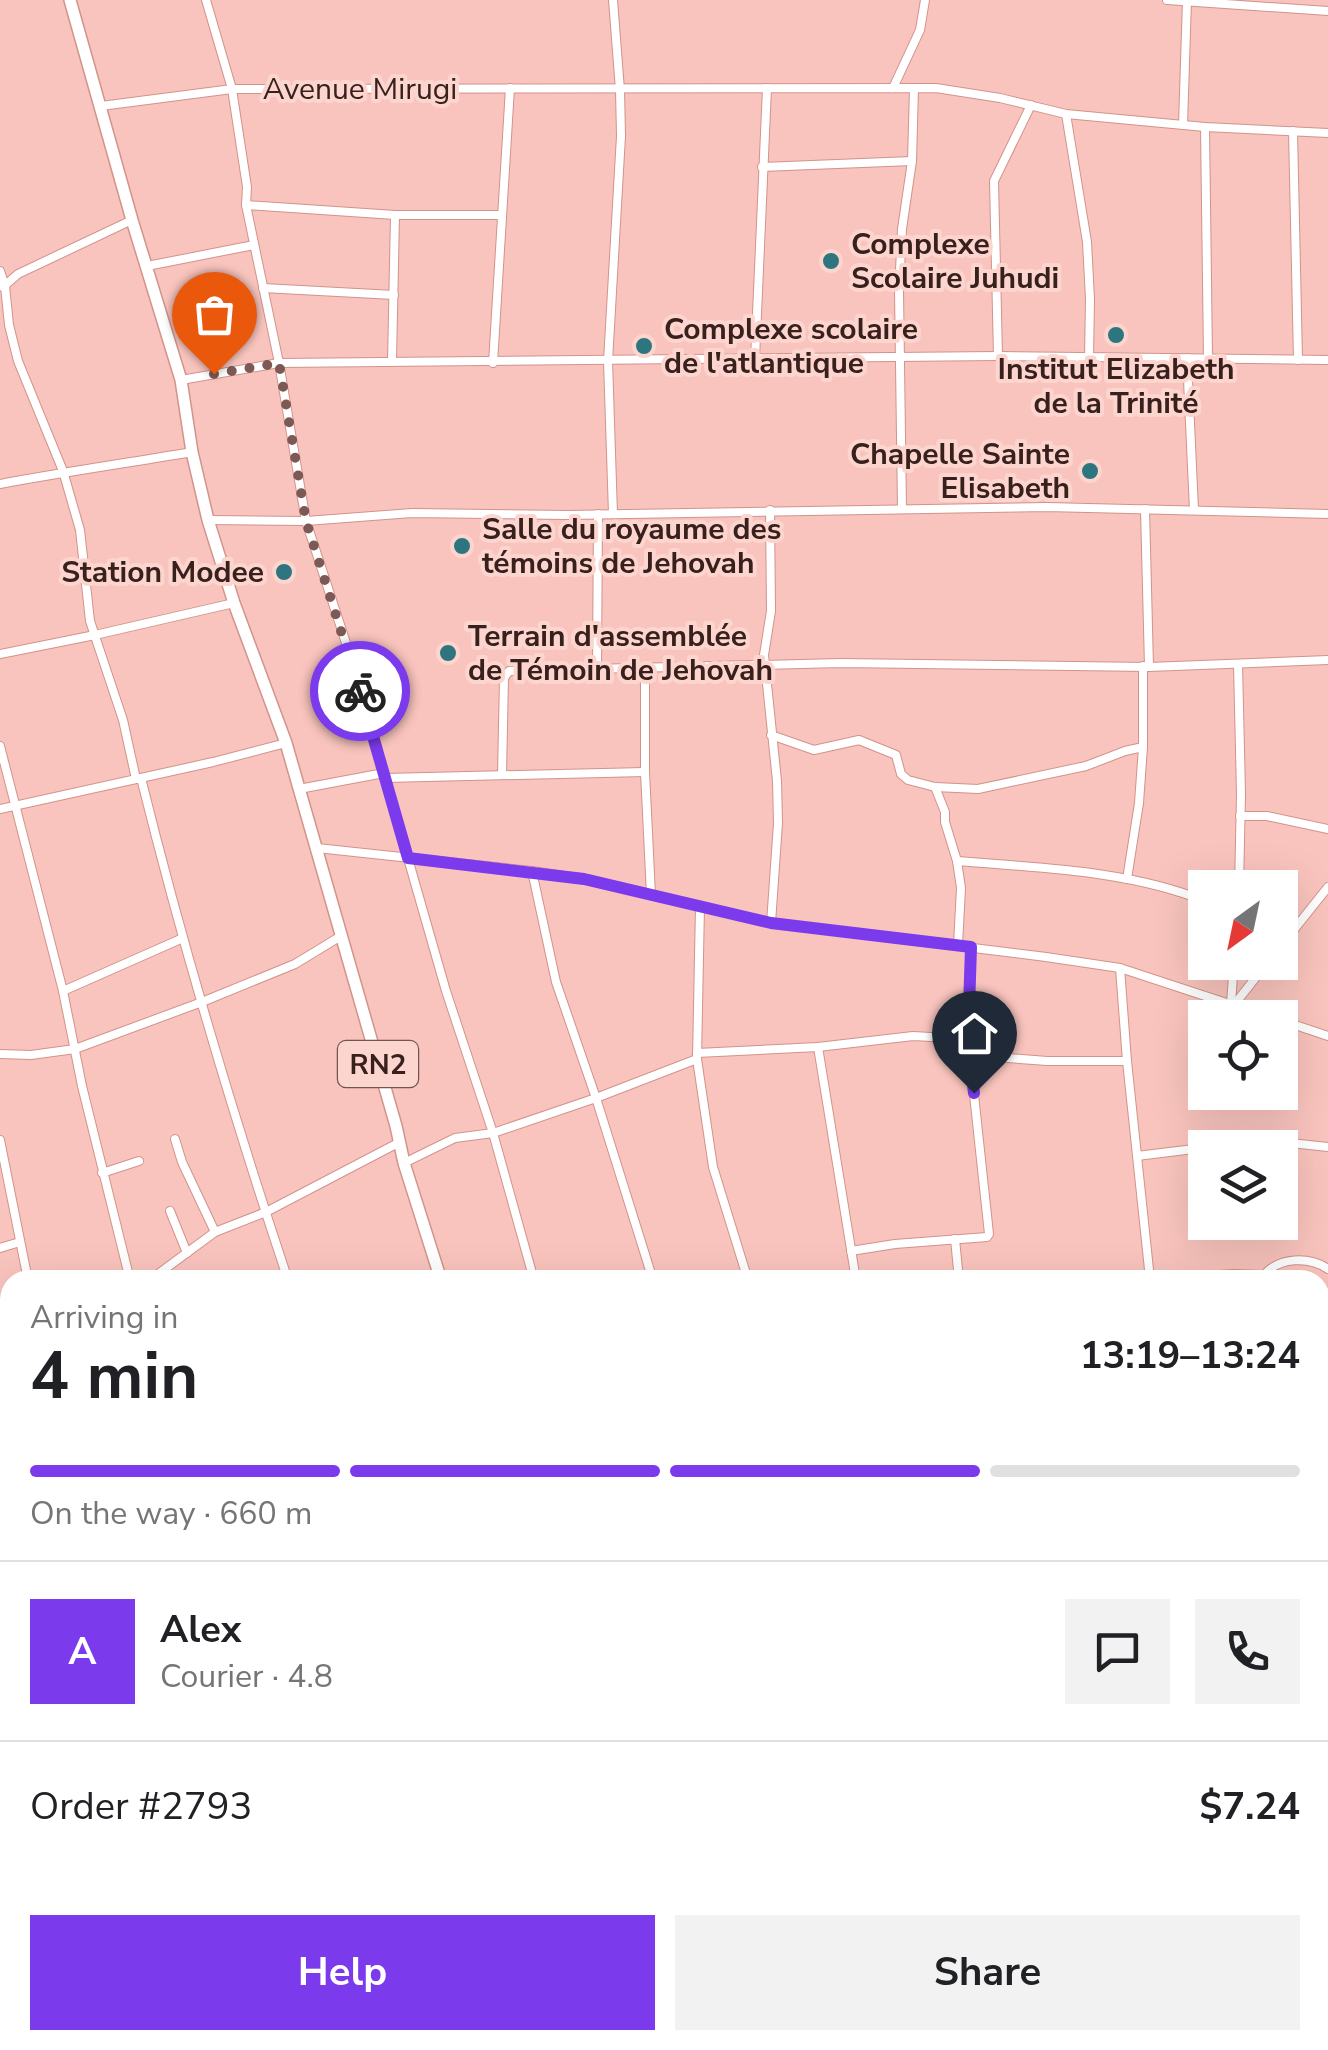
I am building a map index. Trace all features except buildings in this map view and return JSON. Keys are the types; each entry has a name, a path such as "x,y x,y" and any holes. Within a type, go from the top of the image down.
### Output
{"highway":[{"name":"RN2","path":"70,0 181,380 208,520 286,743 438,1270"}],"street":[{"path":"206,0 232,89 248,187 246,204 306,521 347,646 531,1270"},
{"path":"613,0 621,136 608,360 614,514"},
{"path":"893,88 920,30 926,0"},
{"path":"1167,0 1328,11"},
{"path":"1183,125 1188,1"},
{"path":"493,362 510,88"},
{"path":"755,359 767,88"},
{"name":"Avenue Mirugi","path":"101,106 232,89 914,88 970,92 1066,114 1205,128 1328,133"},
{"path":"902,509 899,292 902,228 912,161 914,88"},
{"path":"998,356 994,181 1030,105"},
{"path":"1066,114 1087,242 1089,357"},
{"path":"1205,128 1208,358"},
{"path":"1293,131 1298,360"},
{"path":"762,166 912,161"},
{"path":"246,204 395,214 502,215"},
{"path":"392,362 395,214"},
{"path":"2,287 18,274 132,220"},
{"path":"147,266 254,245"},
{"path":"0,271 8,326 18,360 62,471 80,530 90,618 123,720 232,1107 285,1270"},
{"path":"263,288 394,295"},
{"path":"181,380 279,363 998,356 1328,360"},
{"path":"1186,358 1194,510"},
{"path":"0,484 192,452"},
{"path":"208,520 306,521 412,513 1047,507 1328,514"},
{"path":"1126,879 1139,804 1143,747 1145,509"},
{"path":"770,510 771,611 764,655 778,823 771,923"},
{"path":"597,668 598,514"},
{"path":"0,654 234,603"},
{"path":"502,775 508,672 840,663 1146,666 1328,660"},
{"path":"1238,664 1239,870"},
{"path":"645,668 651,895"},
{"path":"771,735 814,750 860,740 896,755 905,779 935,787 978,789 1086,766 1143,747"},
{"path":"0,809 286,743"},
{"path":"0,746 63,991 127,1270"},
{"path":"298,790 385,775 645,772"},
{"path":"935,787 945,812 962,895 958,945"},
{"path":"1240,816 1267,816 1328,829"},
{"path":"317,848 532,871 592,880 771,923 1120,968 1220,1000"},
{"path":"957,861 1126,879 1188,894"},
{"path":"532,871 556,982 650,1270"},
{"path":"1298,925 1328,887"},
{"path":"700,906 697,1056 713,1167 745,1270"},
{"path":"0,1054 75,1050 295,964 342,936"},
{"path":"63,991 183,938"},
{"path":"851,1251 989,1234 968,1039 971,947"},
{"path":"1120,968 1147,1270"},
{"path":"1235,1000 1253,980"},
{"path":"1298,1026 1328,1036"},
{"path":"404,1163 455,1138 493,1133 596,1098 697,1056 818,1048 914,1036 968,1039"},
{"path":"818,1048 854,1270"},
{"path":"970,1055 1127,1062"},
{"path":"176,1139 182,1162 215,1232"},
{"path":"0,1140 26,1270"},
{"path":"163,1270 215,1232 266,1212 400,1142"},
{"path":"1138,1156 1281,1142 1328,1147"},
{"path":"102,1173 139,1160"},
{"path":"170,1211 187,1252"},
{"path":"955,1239 958,1270"},
{"path":"0,1248 20,1242"},
{"path":"1269,1270 1286,1260 1319,1263 1328,1268"}],"way so far":[{"path":"214,374 279,363 306,521 360,691"}],"place":[{"name":"Complexe Scolaire Juhudi","path":"831,261"},
{"name":"Institut Elizabeth de la Trinité","path":"1116,335"},
{"name":"Complexe scolaire de l'atlantique","path":"644,346"},
{"name":"Chapelle Sainte Elisabeth","path":"1090,471"},
{"name":"Salle du royaume des témoins de Jehovah","path":"462,546"},
{"name":"Station Modee","path":"284,572"},
{"name":"Terrain d'assemblée de Témoin de Jehovah","path":"448,653"}],"route":[{"path":"360,691 408,858 584,879 771,923 971,947 968,1039 974,1093"}]}
